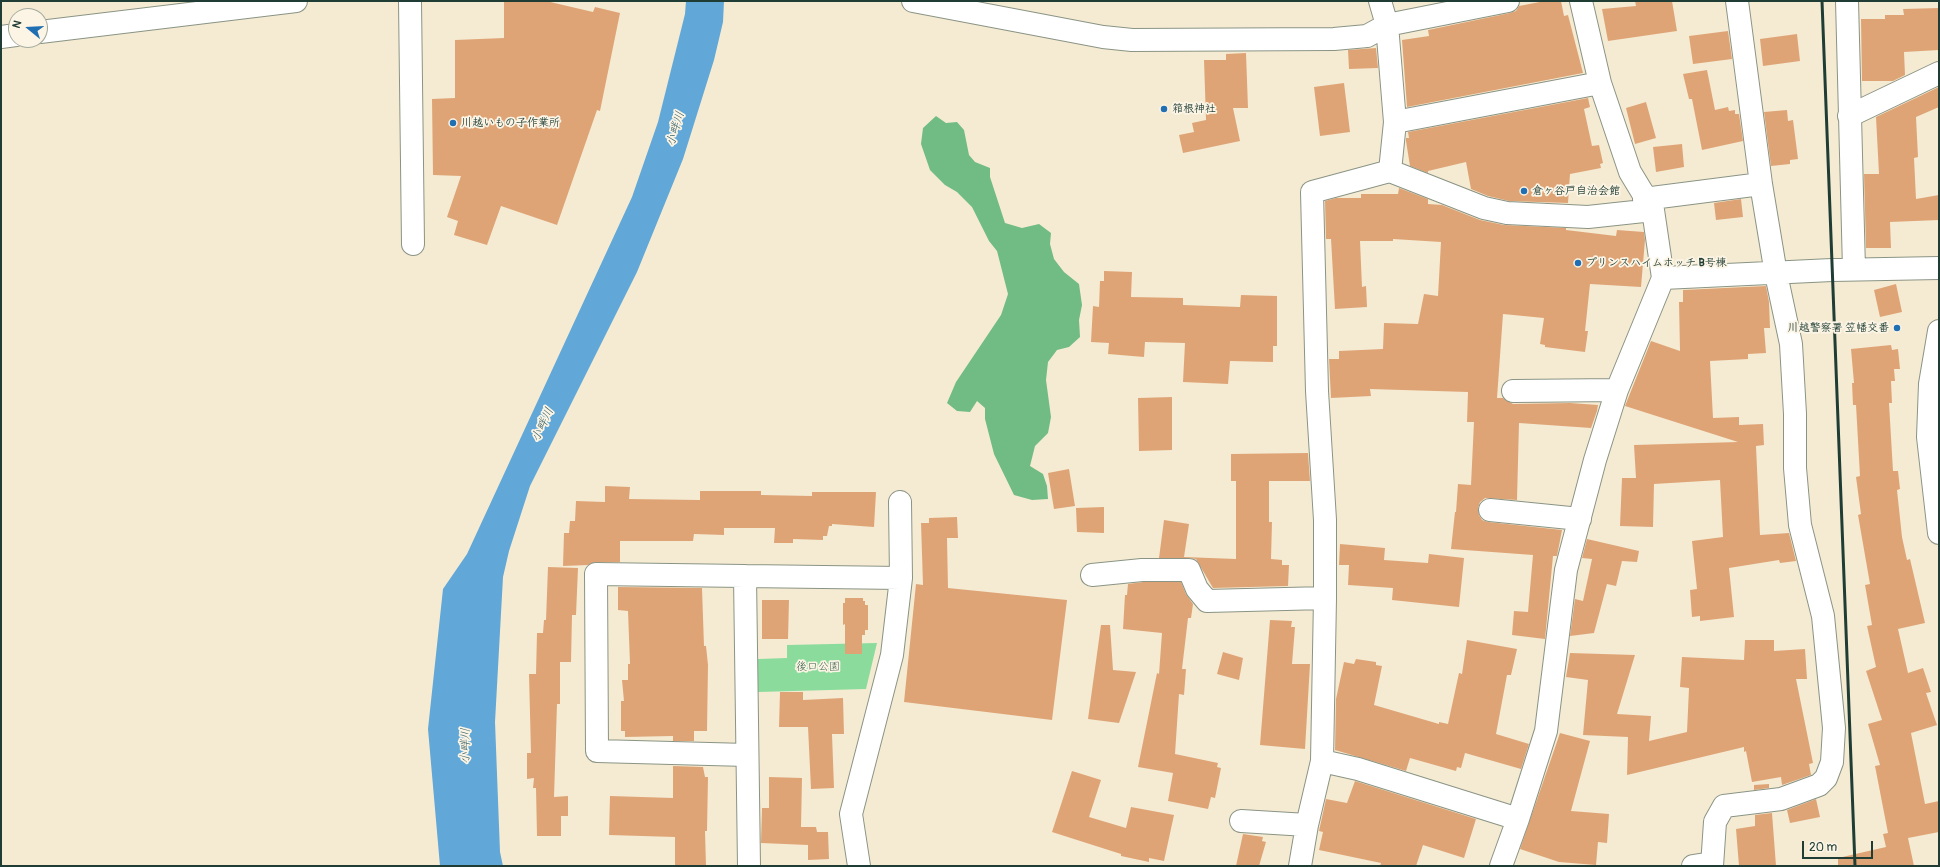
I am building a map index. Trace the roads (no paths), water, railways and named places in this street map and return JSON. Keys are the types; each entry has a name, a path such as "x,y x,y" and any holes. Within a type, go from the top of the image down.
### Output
{"street":[{"path":"48,31 296,1"},
{"path":"410,1 413,244"},
{"path":"914,1 1103,37 1132,40 1334,39 1367,36 1387,25 1508,1"},
{"path":"1380,1 1387,25 1395,122 1390,171"},
{"path":"1501,866 1546,731 1566,570 1595,460 1617,390 1663,278 1649,204 1630,172 1600,83 1581,1"},
{"path":"1706,865 1716,822 1724,806 1781,798 1819,785 1826,778 1832,762 1834,728 1823,616 1800,525 1795,468 1795,414 1791,344 1776,274 1761,184 1737,1"},
{"path":"1847,1 1854,269"},
{"path":"1849,116 1939,73"},
{"path":"1395,122 1600,83"},
{"path":"1300,866 1307,825 1322,761 1325,598 1325,520 1317,391 1312,192 1390,171 1484,208 1507,213 1588,217 1649,204 1761,184"},
{"path":"1663,278 1776,274 1854,269 1939,268"},
{"path":"1939,331 1930,384 1928,437 1939,533"},
{"path":"1513,391 1617,390"},
{"path":"859,866 852,814 892,656 901,578 900,502"},
{"path":"1490,510 1580,519"},
{"path":"1092,575 1142,570 1189,570 1197,589 1206,601 1325,598"},
{"path":"747,755 598,751 596,574 901,578"},
{"path":"745,576 749,866"},
{"path":"1322,761 1358,769 1518,818"},
{"path":"1241,821 1307,825"}],"water":[{"name":"小畔川","path":"686,1 724,1 723,22 714,60 683,159 637,272 530,486 509,551 503,577 495,722 500,852 503,866 440,866 428,729 443,589 467,554 632,197 658,122 685,14"}],"railway":[{"path":"1822,1 1855,866"}],"place":[{"name":"箱根神社","path":"1164,109"},
{"name":"川越いもの子作業所","path":"453,123"},
{"name":"倉ヶ谷戸自治会館","path":"1524,191"},
{"name":"プリンスハイムホッチ B号棟","path":"1578,263"},
{"name":"川越警察署 笠幡交番","path":"1897,328"}],"park label":[{"name":"後口公園","path":"818,667"}]}
